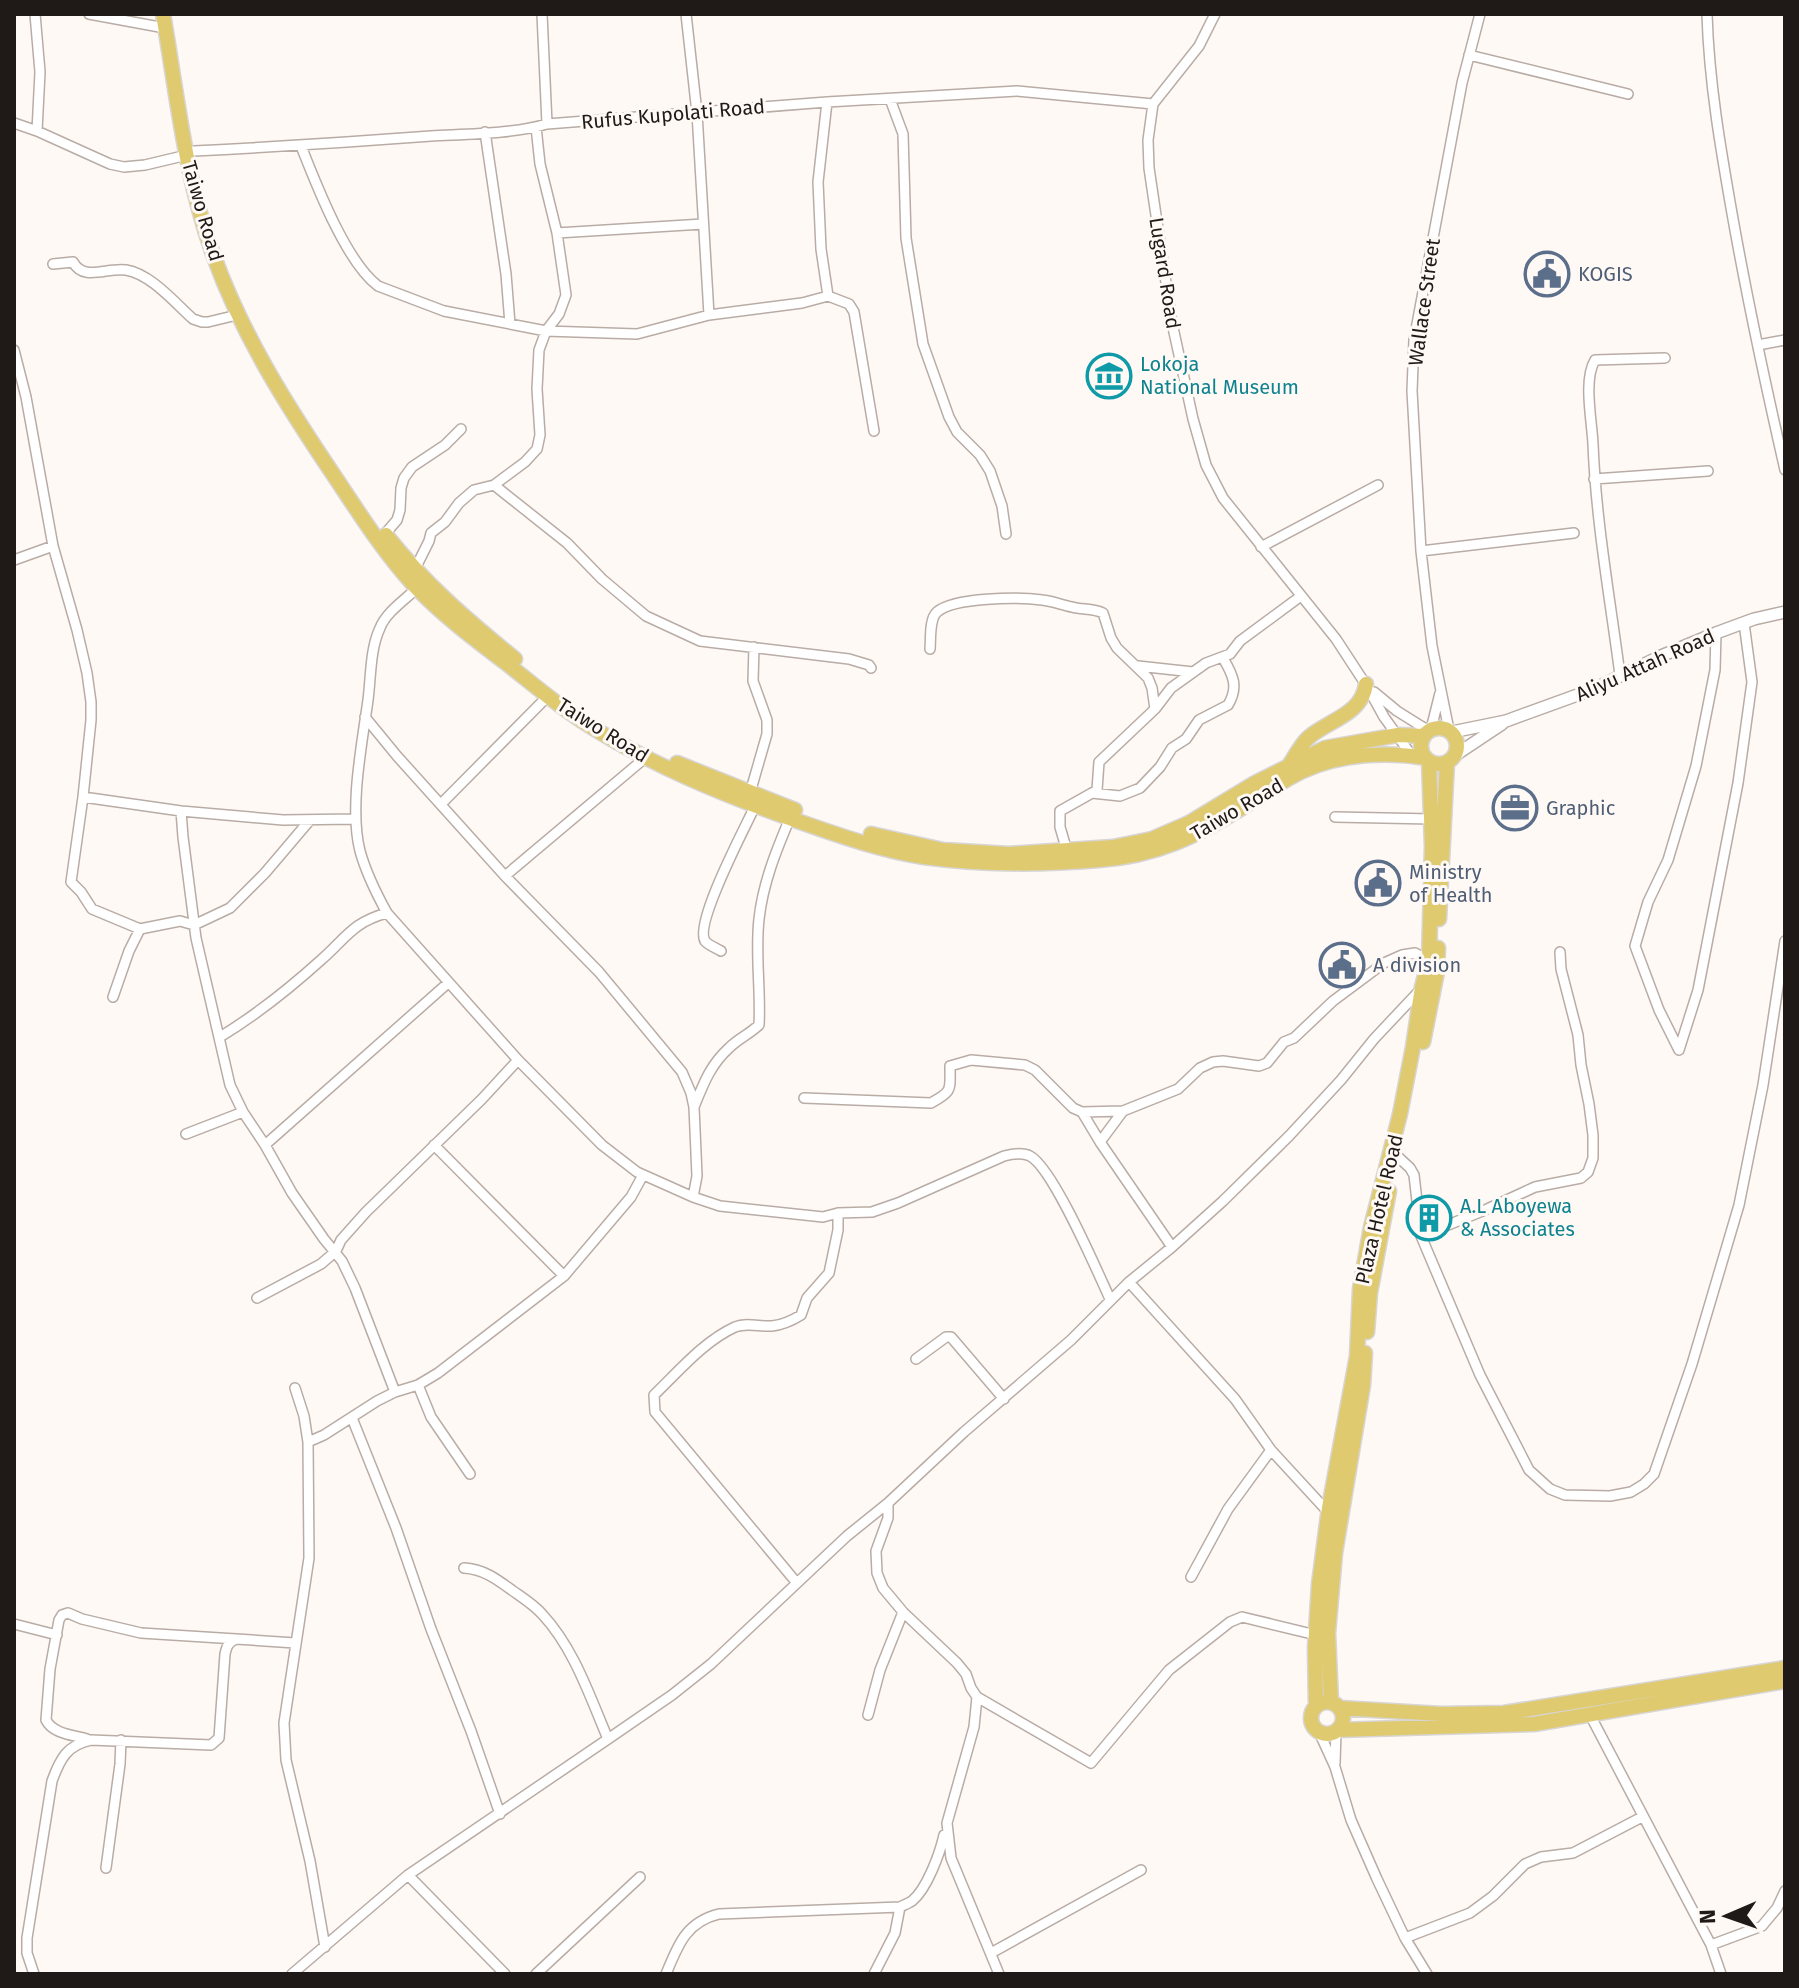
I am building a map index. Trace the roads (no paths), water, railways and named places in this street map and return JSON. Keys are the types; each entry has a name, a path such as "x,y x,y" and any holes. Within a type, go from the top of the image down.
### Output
{"main road":[{"name":"Taiwo Road","path":"166,19 198,205 212,252 237,315 280,395 392,559 417,588 467,634 548,696 587,725 645,758 752,800 829,824 943,850 1009,854 1113,847 1152,839 1189,823 1290,764 1325,748 1428,732"},
{"name":"Taiwo Road","path":"190,153 218,248 265,353 331,458 385,534 436,592 502,649 595,720 672,761 809,826 919,856 996,864 1126,858 1171,846 1224,819 1301,771 1317,765 1350,757 1422,758"},
{"path":"1290,764 1306,739 1353,709 1367,686"},
{"path":"1440,728 1451,731 1457,747 1450,759 1438,764 1422,758 1421,745 1428,732 1440,728"},
{"name":"Plaza Hotel Road","path":"1329,1705 1316,1635 1319,1584 1357,1356 1360,1289 1371,1227 1400,1114 1422,987 1433,966 1432,819 1422,758"},
{"name":"Plaza Hotel Road","path":"1329,1705 1328,1633 1335,1553 1363,1385 1370,1293 1433,966 1450,759"},
{"path":"1785,1668 1660,1689 1588,1706 1534,1724 1337,1731 1329,1734 1319,1732 1311,1720 1311,1712 1329,1705 1456,1714 1504,1713 1588,1706 1785,1681"},
{"path":"1329,1705 1343,1720 1337,1731"}],"street":[{"path":"35,14 40,72 37,131"},
{"path":"89,14 166,19"},
{"path":"542,14 547,124"},
{"path":"686,14 697,113 709,315"},
{"path":"1153,104 1199,46 1215,14"},
{"name":"Wallace Street","path":"1451,731 1432,646 1421,551 1412,391 1414,340 1462,83 1480,14"},
{"path":"1707,14 1715,112 1728,191 1785,470"},
{"path":"1469,55 1628,94"},
{"name":"Rufus Kupolati Road","path":"14,123 110,164 124,167 145,165 190,153 485,132 547,124 827,102 1017,91 1153,104"},
{"path":"890,99 903,134 906,238 923,344 949,417 957,432 980,455 990,471 1002,506 1006,534"},
{"path":"827,102 818,182 821,249 828,296"},
{"name":"Lugard Road","path":"1153,104 1148,140 1149,168 1172,323 1206,465 1228,505 1336,639 1384,717 1422,758"},
{"path":"415,569 431,533 445,522 459,503 474,490 494,485 537,449 540,435 537,389 539,350 566,295 557,233 540,164 536,127"},
{"path":"485,132 506,274 510,324"},
{"path":"301,146 327,210 369,279 378,286 444,311 546,331 637,334 709,315 802,303 828,296 849,304 854,312 874,431"},
{"path":"557,233 703,224"},
{"path":"53,264 73,262 84,273 126,270 147,278 193,319 202,322 237,315"},
{"path":"1758,345 1785,340"},
{"path":"14,350 26,397 53,546 77,630 91,702 83,797 71,882 92,909 140,929 180,921 194,925 230,908 310,820"},
{"path":"1620,675 1594,479 1589,383 1595,360 1665,358"},
{"path":"385,534 397,520 404,478 412,467 445,445 461,429"},
{"path":"1594,479 1708,471"},
{"path":"494,485 567,543 602,579 646,616 700,641 849,659 871,668"},
{"path":"1261,547 1378,485"},
{"path":"1421,551 1574,533"},
{"path":"14,560 53,546"},
{"path":"417,588 385,619 375,644 355,819 360,851 372,885 387,913 518,1060 621,1161 643,1175 693,1197 735,1209 823,1217 838,1213 872,1212 1004,1156 1030,1156 1040,1165 1060,1195 1110,1299"},
{"path":"1067,851 1060,827 1060,811 1097,790 1099,762 1155,709 1171,688 1206,663 1230,654 1240,641 1301,596"},
{"path":"930,649 932,619 937,611 963,602 995,598 1043,600 1098,611 1103,613 1117,648 1148,678 1155,709"},
{"name":"Aliyu Attah Road","path":"1506,721 1594,689 1716,633 1785,612"},
{"path":"1716,633 1715,670 1696,766 1668,860 1648,902 1635,946 1659,1010 1679,1050 1698,990 1738,783 1752,682 1744,623"},
{"path":"721,951 704,939 703,925 752,800 767,734 767,720 753,681 754,647"},
{"path":"1092,793 1120,796 1140,788 1160,767 1172,748 1186,739 1199,720 1228,705 1235,688 1233,675 1223,658"},
{"path":"1138,666 1193,672"},
{"path":"1367,686 1428,732 1441,690"},
{"path":"441,804 548,696"},
{"path":"365,717 505,876 599,972 682,1072 694,1107 697,1176 693,1197"},
{"path":"1451,731 1506,721"},
{"path":"1450,759 1506,721"},
{"path":"505,876 645,758"},
{"path":"83,797 181,811 283,820 355,819"},
{"path":"181,811 194,925 230,1085 292,1193 342,1261 395,1392"},
{"path":"1335,817 1432,819"},
{"path":"694,1107 710,1069 731,1045 748,1036 759,1025 759,922 763,893 790,818"},
{"path":"220,1037 287,988 352,929 369,918 387,913"},
{"path":"113,997 140,929"},
{"path":"1396,1155 1414,1175 1421,1236 1480,1375 1529,1470 1550,1489 1565,1495 1610,1496 1631,1492 1654,1474 1692,1364 1739,1205 1763,1085 1785,941"},
{"path":"1421,1236 1535,1187 1581,1178 1588,1172 1593,1158 1593,1135 1578,1035 1561,969 1560,952"},
{"path":"804,1098 931,1103 948,1093 950,1066 971,1060 1025,1065 1035,1070 1073,1108 1082,1112 1123,1111 1178,1089 1200,1068 1213,1062 1259,1066 1267,1063 1284,1042 1294,1038 1333,1001 1384,963 1415,953 1433,966"},
{"path":"265,1145 448,983"},
{"path":"292,1974 408,1875 672,1695 711,1664 847,1536 1071,1340 1110,1299 1172,1247 1289,1136 1422,987"},
{"path":"257,1298 321,1264 336,1251 350,1228 518,1060"},
{"path":"1100,1142 1123,1111"},
{"path":"186,1134 243,1112"},
{"path":"1082,1112 1172,1247"},
{"path":"434,1145 564,1276"},
{"path":"308,1442 377,1401 418,1385 438,1373 564,1276 631,1197 643,1175"},
{"path":"796,1582 655,1412 654,1395 698,1352 737,1326 773,1326 801,1315 807,1298 829,1273 838,1230 838,1213"},
{"path":"1129,1282 1235,1399 1271,1450 1329,1513"},
{"path":"916,1359 946,1337 951,1337 1004,1399"},
{"path":"418,1385 431,1417 470,1474"},
{"path":"295,1388 308,1442 309,1558 284,1723 286,1760 310,1861 325,1947"},
{"path":"352,1418 396,1528 500,1814"},
{"path":"1191,1577 1228,1509 1271,1450"},
{"path":"888,1503 888,1518 876,1551 877,1573 883,1588 903,1612 957,1663 977,1697 1091,1763 1169,1670 1230,1622 1242,1617 1316,1635"},
{"path":"464,1568 483,1571 542,1613 579,1671 608,1739"},
{"path":"868,1715 880,1670 903,1612"},
{"path":"91,1740 59,1732 49,1727 46,1720 50,1669 62,1615 68,1613 141,1633 295,1643"},
{"path":"14,1624 57,1635"},
{"path":"34,1974 27,1953 27,1938 52,1781 59,1763 79,1742 91,1740 204,1746 216,1742 219,1738 227,1646 236,1639"},
{"path":"666,1974 688,1931 704,1918 719,1914 900,1907 912,1902 939,1857 974,1727 977,1697"},
{"path":"1588,1706 1642,1817 1711,1945 1721,1974"},
{"path":"1335,1767 1337,1731"},
{"path":"1319,1732 1335,1767 1351,1820 1405,1938 1427,1974"},
{"path":"106,1868 121,1740"},
{"path":"1405,1938 1470,1913 1493,1896 1525,1864 1541,1857 1573,1853 1642,1817"},
{"path":"947,1823 951,1858 999,1974"},
{"path":"939,1857 951,1858"},
{"path":"991,1953 1141,1870"},
{"path":"408,1875 505,1974"},
{"path":"536,1974 640,1877"},
{"path":"1711,1945 1762,1926 1777,1908 1785,1891"},
{"path":"874,1974 895,1933 900,1907"},
{"path":"304,1965 312,1974"}],"place":[{"name":"KOGIS","path":"1547,274"},
{"name":"Lokoja National Museum","path":"1109,376"},
{"name":"Graphic","path":"1515,808"},
{"name":"Ministry of Health","path":"1378,883"},
{"name":"A division","path":"1342,965"},
{"name":"A.L Aboyewa & Associates","path":"1429,1218"}]}
